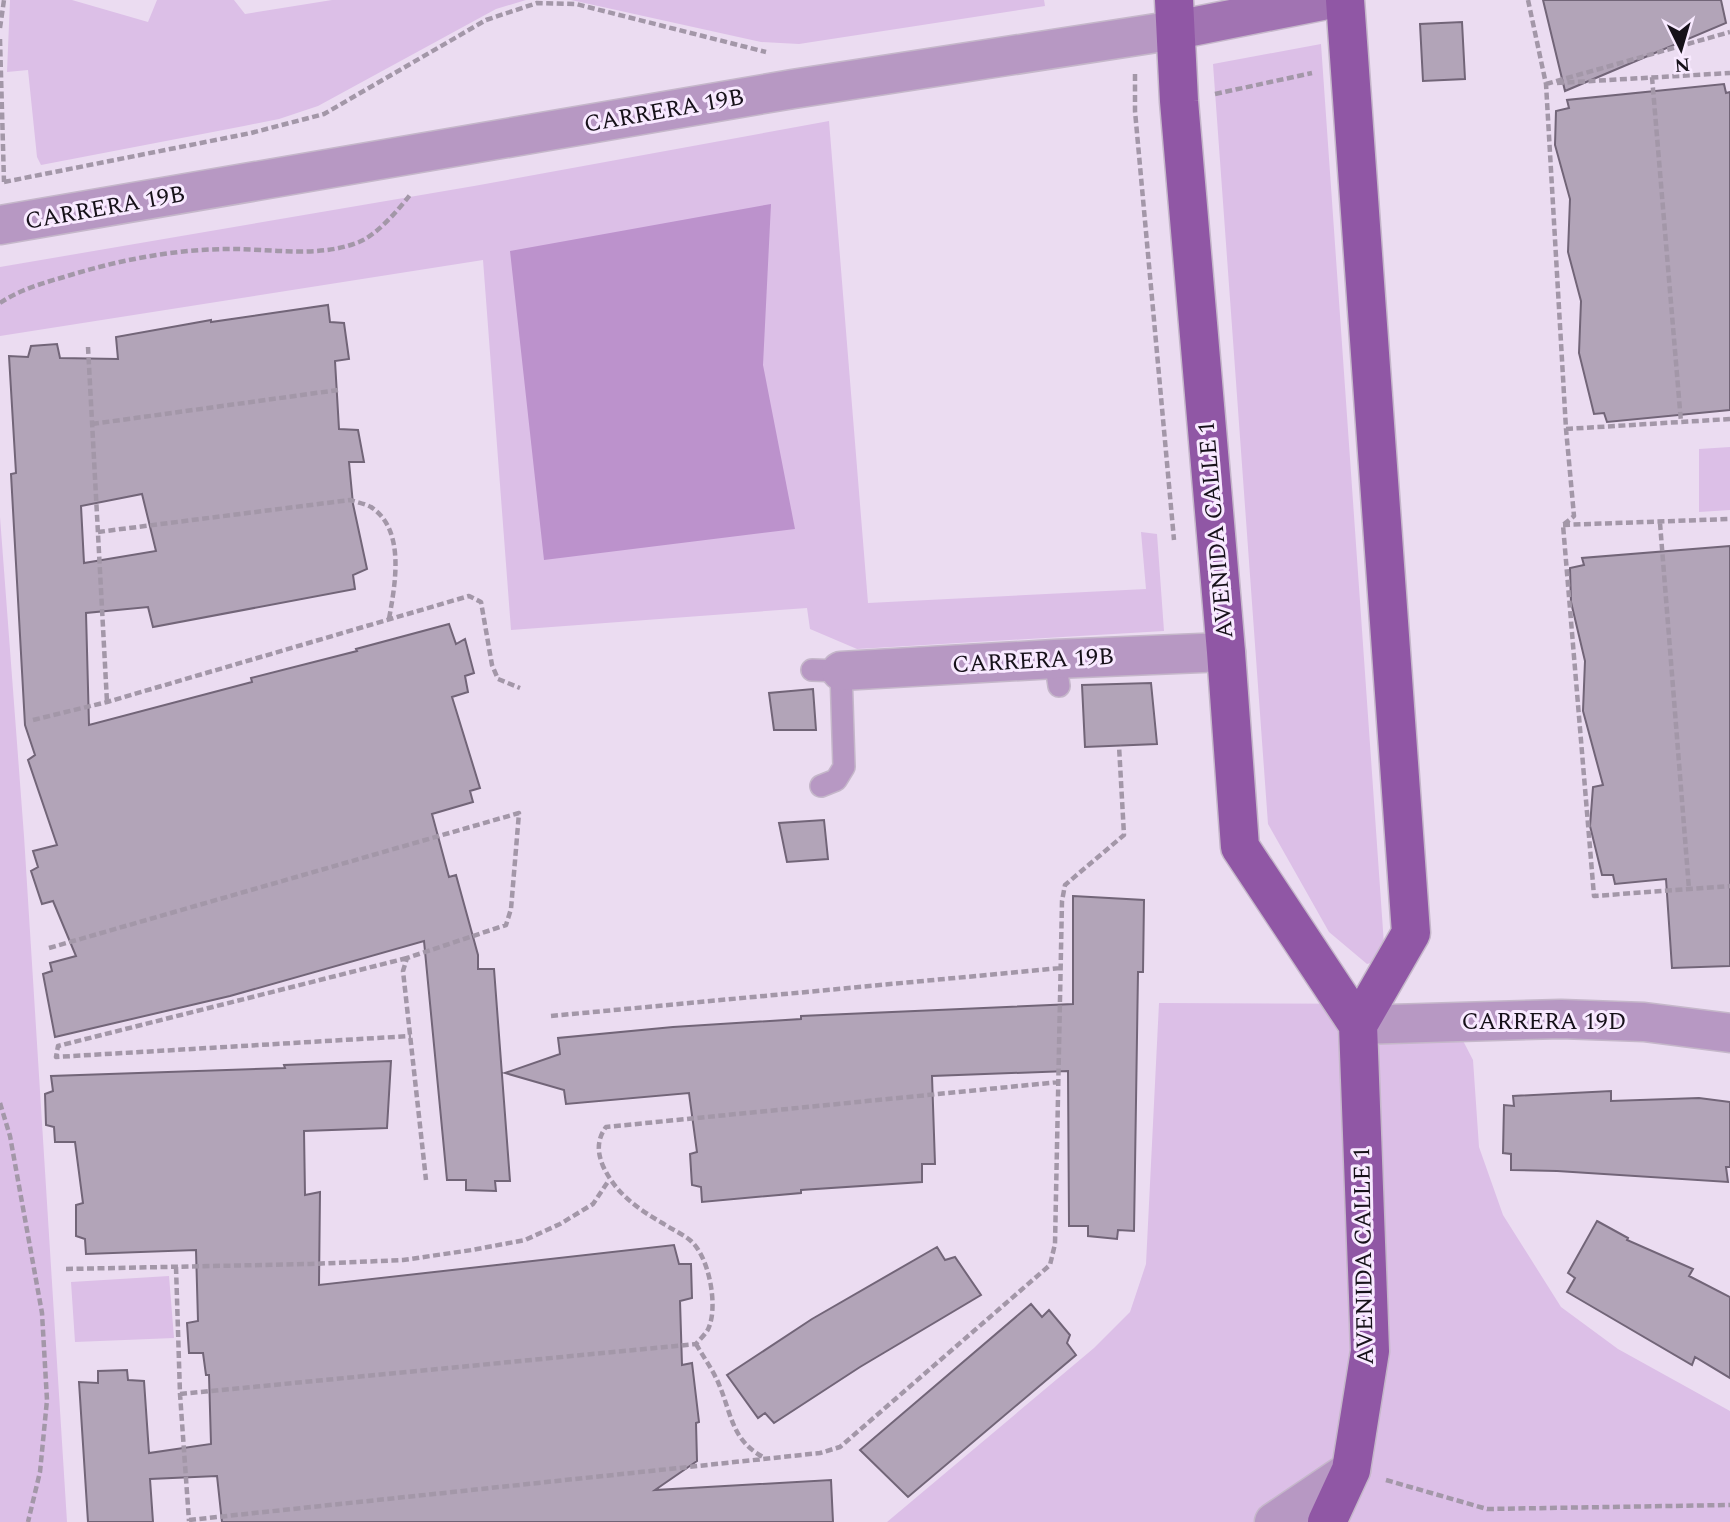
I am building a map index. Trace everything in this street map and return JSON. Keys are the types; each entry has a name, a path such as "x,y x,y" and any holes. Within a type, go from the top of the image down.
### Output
{"main road":[{"name":"CARRERA 19B","path":"1175,15 1328,0"},
{"path":"1345,0 1411,933 1358,1025"},
{"name":"AVENIDA CALLE 1","path":"1175,15 1240,847 1358,1025 1370,1352 1351,1470 1327,1522"}],"street":[{"name":"CARRERA 19B","path":"0,225 793,89 1121,40 1175,15"},
{"name":"CARRERA 19B","path":"826,670 1057,672 1226,653"},
{"name":"CARRERA 19D","path":"1358,1025 1561,1019 1644,1022 1730,1033"},
{"path":"1274,1522 1351,1470"}],"lane":[{"path":"821,786 836,780 844,766 826,670"}],"path":[{"path":"0,28 4,0"},
{"path":"1528,0 1546,84 1566,429 1574,516 1563,525"},
{"path":"0,39 2,182 251,134 324,114 486,20 537,2 576,4 772,52"},
{"path":"1546,84 1730,32"},
{"path":"1135,111 1349,65"},
{"path":"1546,84 1730,73"},
{"path":"1652,78 1681,422"},
{"path":"0,303 38,285 107,263 173,251 321,251 361,241 392,217 445,150"},
{"path":"88,347 107,702"},
{"path":"92,425 338,390"},
{"path":"1566,429 1730,419"},
{"path":"98,532 350,500 370,507 382,517 393,540 396,579 389,619"},
{"path":"1563,525 1730,519"},
{"path":"1660,523 1689,888"},
{"path":"1563,525 1594,896 1730,886"},
{"path":"33,720 107,702 469,596 481,602 492,665 498,679 520,688"},
{"path":"176,1267 180,1394 189,1521 820,1453 840,1447 1050,1265 1055,1244 1062,901 1065,885 1124,835 1119,746"},
{"path":"49,948 519,813 511,909 506,925 407,958 58,1046 56,1057 411,1037"},
{"path":"407,958 403,971 426,1180"},
{"path":"551,1016 1061,968"},
{"path":"180,1394 696,1344 709,1327 712,1295 706,1267 694,1243 635,1205 620,1193 610,1180 599,1158 598,1147 600,1135 606,1127 1059,1082"},
{"path":"0,1103 10,1136 42,1313 47,1400 40,1472 28,1522"},
{"path":"66,1269 403,1260 525,1240 560,1224 593,1204 610,1180"},
{"path":"696,1344 718,1381 739,1436 750,1450 766,1458"},
{"path":"1351,1470 1487,1509 1730,1505"}],"shaded area":[{"path":"10,0 72,0 148,22 157,0 234,0 245,14 332,0 526,0 496,9 318,106 279,119 41,165 37,157 28,70 7,72"},
{"path":"571,0 1044,0 1045,6 799,44 761,42"},
{"path":"1321,44 1385,959 1367,964 1329,932 1268,824 1213,64"},
{"path":"829,121 868,603 1146,589 1141,532 1157,534 1164,631 857,649 810,629 807,608 511,630 483,260 0,336 0,267 474,186"},
{"path":"771,204 763,365 795,529 544,560 510,251"},
{"path":"1730,447 1730,510 1699,512 1699,449"},
{"path":"0,517 24,836 67,1522 0,1522"},
{"path":"1159,1003 1444,1004 1473,1060 1479,1147 1503,1215 1561,1307 1618,1349 1730,1411 1730,1522 887,1522 1094,1348 1130,1312 1146,1264"},
{"path":"169,1276 174,1338 75,1342 71,1282"}],"building":[{"path":"1543,0 1721,0 1726,23 1565,91"},
{"path":"1462,22 1465,79 1423,81 1420,24"},
{"path":"1724,84 1726,93 1730,92 1730,410 1607,422 1604,413 1594,414 1579,353 1581,301 1568,252 1570,199 1555,145 1556,111 1569,108 1567,100"},
{"path":"328,305 330,322 344,323 349,359 335,361 339,429 358,430 364,462 349,462 353,504 367,569 353,575 355,589 153,627 148,607 86,613 89,725 252,682 251,678 449,624 456,644 465,639 474,673 465,676 468,692 452,697 480,788 470,791 473,802 432,814 449,877 456,875 478,955 478,969 494,969 510,1181 495,1181 496,1191 466,1190 466,1180 447,1180 424,941 230,996 55,1037 43,974 52,971 50,963 76,956 53,901 42,904 31,871 38,867 33,851 57,845 28,760 35,755 25,725 11,474 16,473 9,356 28,357 31,346 57,344 60,358 118,359 116,337","holes":["142,494 156,551 84,563 81,506"]},
{"path":"1730,546 1730,966 1672,968 1666,879 1615,884 1613,875 1602,875 1590,826 1593,787 1603,785 1583,711 1585,661 1571,602 1570,568 1584,565 1582,558"},
{"path":"1151,683 1157,744 1085,747 1082,685"},
{"path":"813,689 816,730 774,730 769,693"},
{"path":"824,820 828,859 787,862 779,823"},
{"path":"1073,896 1144,900 1143,972 1138,972 1134,1231 1118,1230 1117,1239 1088,1236 1088,1226 1069,1226 1068,1071 932,1076 935,1164 922,1164 922,1182 801,1190 801,1193 702,1202 701,1187 692,1185 690,1154 697,1152 689,1093 566,1104 564,1090 505,1073 560,1054 558,1038 801,1019 801,1016 1073,1004"},
{"path":"391,1061 387,1128 304,1131 305,1195 320,1192 319,1285 674,1245 679,1264 691,1264 692,1298 680,1301 682,1365 692,1363 699,1422 696,1423 697,1461 655,1490 831,1480 833,1522 222,1522 217,1476 150,1479 153,1522 88,1522 79,1382 98,1383 98,1371 127,1370 128,1380 144,1381 149,1453 211,1444 209,1375 206,1375 203,1353 189,1353 187,1323 198,1321 196,1250 86,1254 85,1239 76,1236 76,1205 83,1203 75,1142 55,1142 54,1127 46,1125 45,1094 53,1091 51,1076 285,1068 284,1065"},
{"path":"1611,1091 1611,1101 1699,1098 1730,1102 1730,1167 1726,1167 1728,1182 1511,1170 1511,1154 1503,1153 1504,1105 1514,1106 1513,1096"},
{"path":"1597,1221 1628,1238 1627,1240 1693,1269 1689,1276 1730,1297 1730,1378 1695,1357 1692,1365 1567,1292 1575,1278 1568,1273"},
{"path":"937,1247 945,1260 955,1257 981,1295 860,1367 774,1423 765,1413 758,1418 727,1375 812,1319"},
{"path":"1031,1304 1042,1317 1049,1310 1070,1335 1067,1343 1076,1355 908,1497 860,1450"}]}
